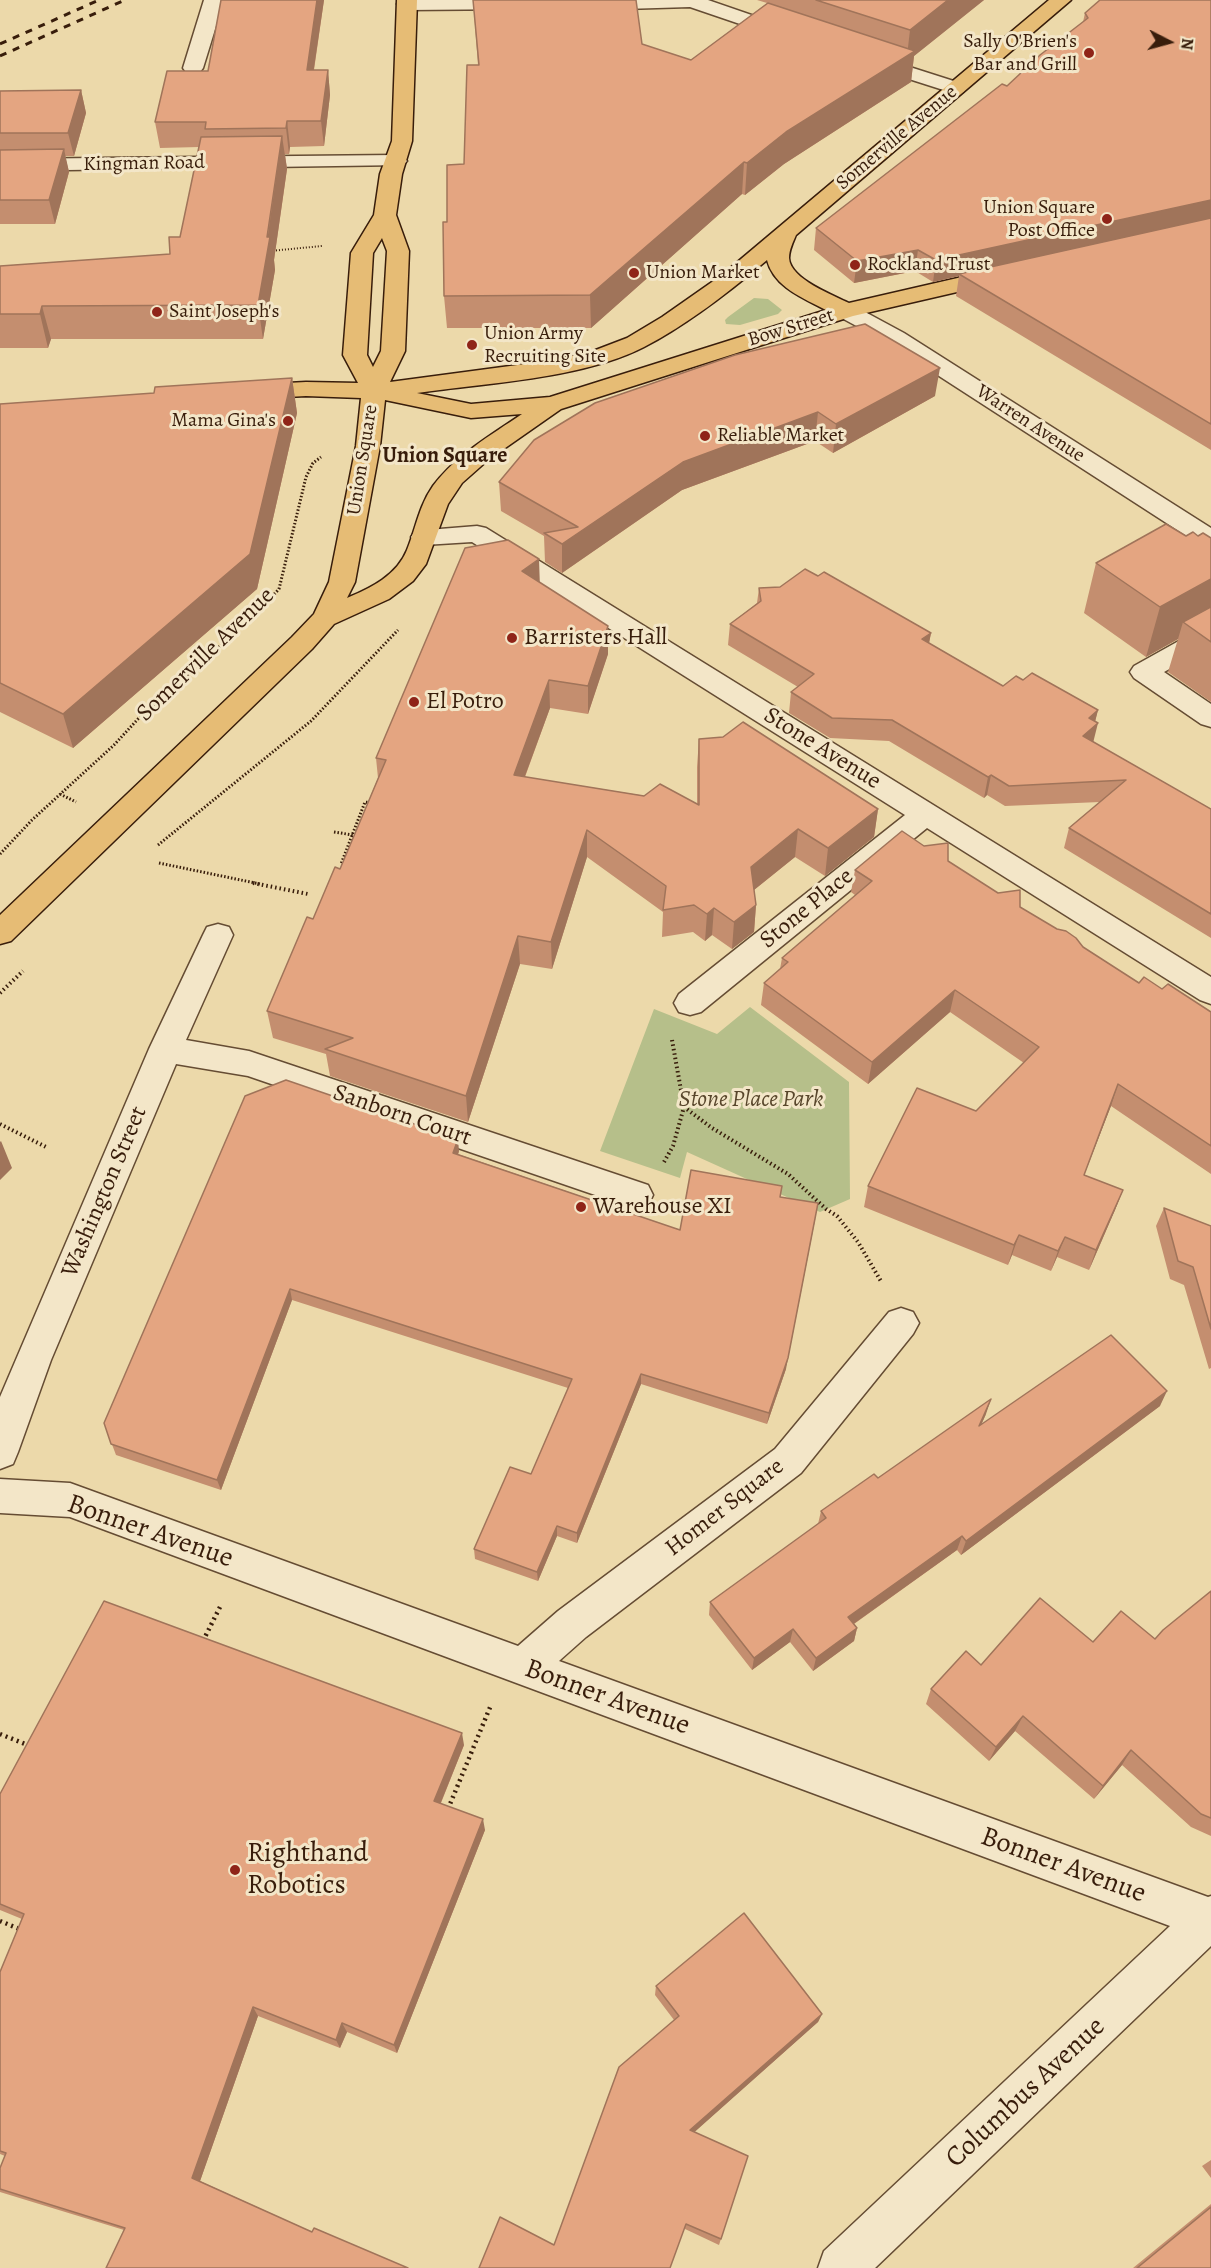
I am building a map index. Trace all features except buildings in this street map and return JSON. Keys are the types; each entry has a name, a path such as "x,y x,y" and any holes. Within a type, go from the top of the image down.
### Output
{"main road":[{"name":"Somerville Avenue","path":"788,229 1061,0"},
{"path":"374,391 355,355 362,252 385,215 389,183 403,133 407,2"},
{"path":"374,391 393,351 398,251 385,215"},
{"path":"788,229 778,253 778,264 785,274 798,285 846,311"},
{"name":"Union Square","path":"0,933 302,643 325,618 332,606 345,570 368,446 374,391 475,375 555,367 621,350 670,322 730,280 788,229"},
{"name":"Bow Street","path":"374,391 471,411 552,404 846,311 1018,272"},
{"path":"225,394 306,389 374,391"},
{"path":"325,618 377,595 390,586 412,565 434,504 453,480 467,466 552,404"}],"street":[{"path":"193,68 214,0"},
{"path":"568,5 692,1 804,39"},
{"path":"407,2 480,2 534,6"},
{"path":"849,53 956,88"},
{"name":"Kingman Road","path":"0,165 396,161"},
{"name":"Warren Avenue","path":"846,311 896,338 1211,540"},
{"name":"Stone Avenue","path":"424,537 477,534 1211,992"},
{"path":"1211,634 1144,672 1211,717"},
{"name":"Stone Place","path":"690,1003 925,814"},
{"name":"Washington Street","path":"0,1452 16,1405 165,1049 218,934"},
{"name":"Sanborn Court","path":"165,1049 249,1064 636,1195"},
{"name":"Homer Square","path":"523,1667 572,1624 788,1461 901,1323"},
{"name":"Bonner Avenue","path":"0,1496 70,1500 1210,1918"},
{"name":"Columbus Avenue","path":"841,2268 1210,1918"}],"path":[{"path":"261,253 329,245"},
{"name":"Somerville Avenue","path":"0,854 32,820 114,745 138,719 255,615 279,589 306,477 313,463 325,451"},
{"path":"161,842 311,721 400,627"},
{"path":"357,866 341,864 365,802 382,805"},
{"path":"333,832 358,836"},
{"path":"159,863 308,894"},
{"path":"673,1146 684,1107 680,1078 672,1048 672,1017 690,1003"},
{"path":"684,1107 712,1128 788,1174 826,1209 837,1216 858,1242 885,1288 901,1323"},
{"path":"0,1124 46,1147"},
{"path":"200,1647 220,1607"},
{"path":"446,1815 491,1704"},
{"path":"0,1734 39,1749"},
{"path":"0,1922 32,1934"}],"green space":[{"path":"754,298 768,299 782,310 778,314 740,325 726,324 725,320 728,317"},
{"name":"Stone Place Park","path":"750,1007 849,1082 850,1199 820,1212 687,1152 680,1178 600,1151 654,1009 717,1034"}],"railway":[{"path":"0,44 99,0"},
{"path":"0,56 125,0"}],"place":[{"name":"Sally O'Brien's Bar and Grill","path":"1089,53"},
{"name":"Union Square Post Office","path":"1107,219"},
{"name":"Rockland Trust","path":"855,265"},
{"name":"Union Market","path":"634,273"},
{"name":"Saint Joseph's","path":"157,312"},
{"name":"Union Army Recruiting Site","path":"472,345"},
{"name":"Mama Gina's","path":"288,421"},
{"name":"Reliable Market","path":"705,436"},
{"name":"Barristers Hall","path":"512,638"},
{"name":"El Potro","path":"414,702"},
{"name":"Warehouse XI","path":"581,1207"},
{"name":"Righthand Robotics","path":"235,1870"}],"district":[{"name":"Union Square","path":"445,457"}]}
